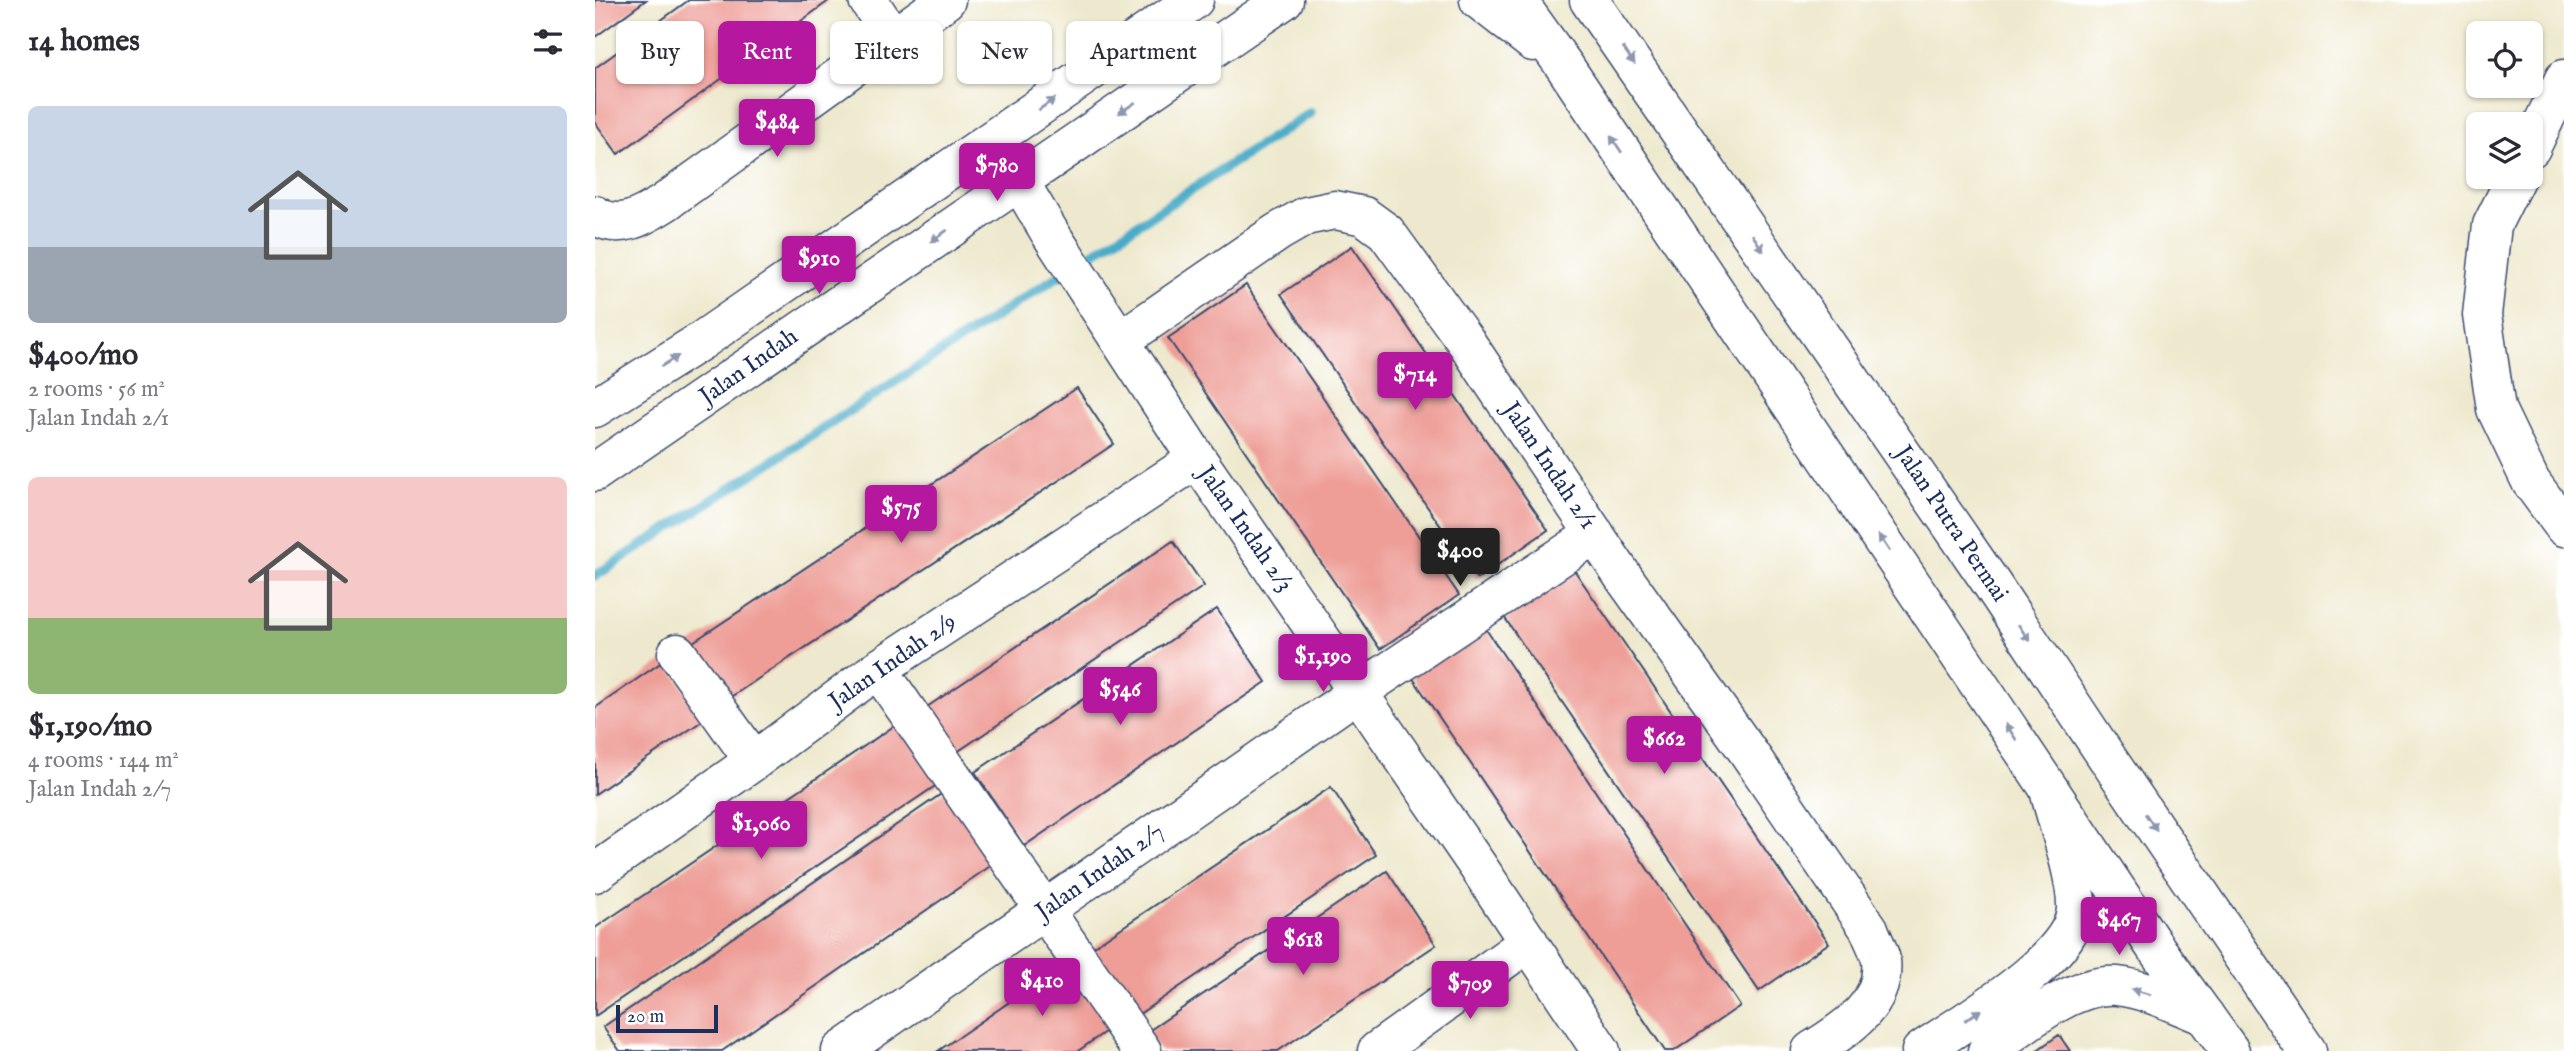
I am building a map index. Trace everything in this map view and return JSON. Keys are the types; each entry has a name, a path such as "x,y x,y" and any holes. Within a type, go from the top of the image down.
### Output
{"street":[{"path":"867,0 882,21"},
{"path":"918,21 946,0"},
{"name":"Jalan Indah","path":"601,392 701,341 991,143 1194,0"},
{"name":"Jalan Indah","path":"595,472 1284,0"},
{"path":"1479,0 1565,67"},
{"path":"1517,0 1565,67 2049,789 2230,1051"},
{"name":"Jalan Putra Permai","path":"1589,0 1987,577 2307,1051"},
{"path":"2543,123 2564,79"},
{"path":"595,215 607,223 635,220 664,203 831,84"},
{"name":"Jalan Indah 2/3","path":"991,143 1019,181 1049,233 1197,459 1601,1051"},
{"path":"2510,189 2493,225 2482,315 2496,409 2531,482 2564,527"},
{"name":"Jalan Indah 2/1","path":"1121,340 1278,232 1306,216 1335,209 1364,216 1386,232 1466,342 1595,534 1869,929 1881,959 1879,980 1872,1002 1854,1024 1811,1051"},
{"path":"601,392 645,438"},
{"name":"Jalan Indah 2/9","path":"595,873 754,761 878,669 1197,459"},
{"name":"Jalan Indah 2/7","path":"841,1051 1358,692 1595,534"},
{"path":"677,653 754,761"},
{"path":"878,669 1142,1051"},
{"path":"1921,1051 2037,971 2069,933 2076,910 2073,885 2049,789"},
{"path":"1377,1051 1529,942"},
{"path":"1987,1051 2040,1013 2090,988 2117,986 2205,1016"}],"building":[{"path":"595,0 646,0 616,21 595,37"},
{"path":"689,0 830,0 801,21 718,21 718,81 618,154 595,122 595,68 616,53 616,84 704,84 704,21 660,21"},
{"path":"1352,246 1548,530 1477,579 1281,294"},
{"path":"1246,285 1459,595 1380,649 1168,338"},
{"path":"1077,388 1114,444 723,702 687,646"},
{"path":"1173,541 1204,586 954,754 924,709"},
{"path":"1568,561 1829,943 1759,991 1498,608"},
{"path":"1217,609 1266,682 1024,846 975,772"},
{"path":"1477,616 1740,1006 1674,1051 1665,1051 1404,665"},
{"path":"665,660 705,719 595,794 595,708"},
{"path":"906,718 947,778 595,1016 595,928"},
{"path":"1331,787 1376,855 1139,1014 1093,947"},
{"path":"950,788 999,860 722,1051 620,1051 603,1027"},
{"path":"1387,871 1436,945 1278,1051 1160,1051 1147,1032"},
{"path":"1072,959 1116,1024 1078,1051 938,1051"},
{"path":"2059,1035 2070,1051 2036,1051"}],"waterway":[{"path":"595,576 1310,113"}]}
